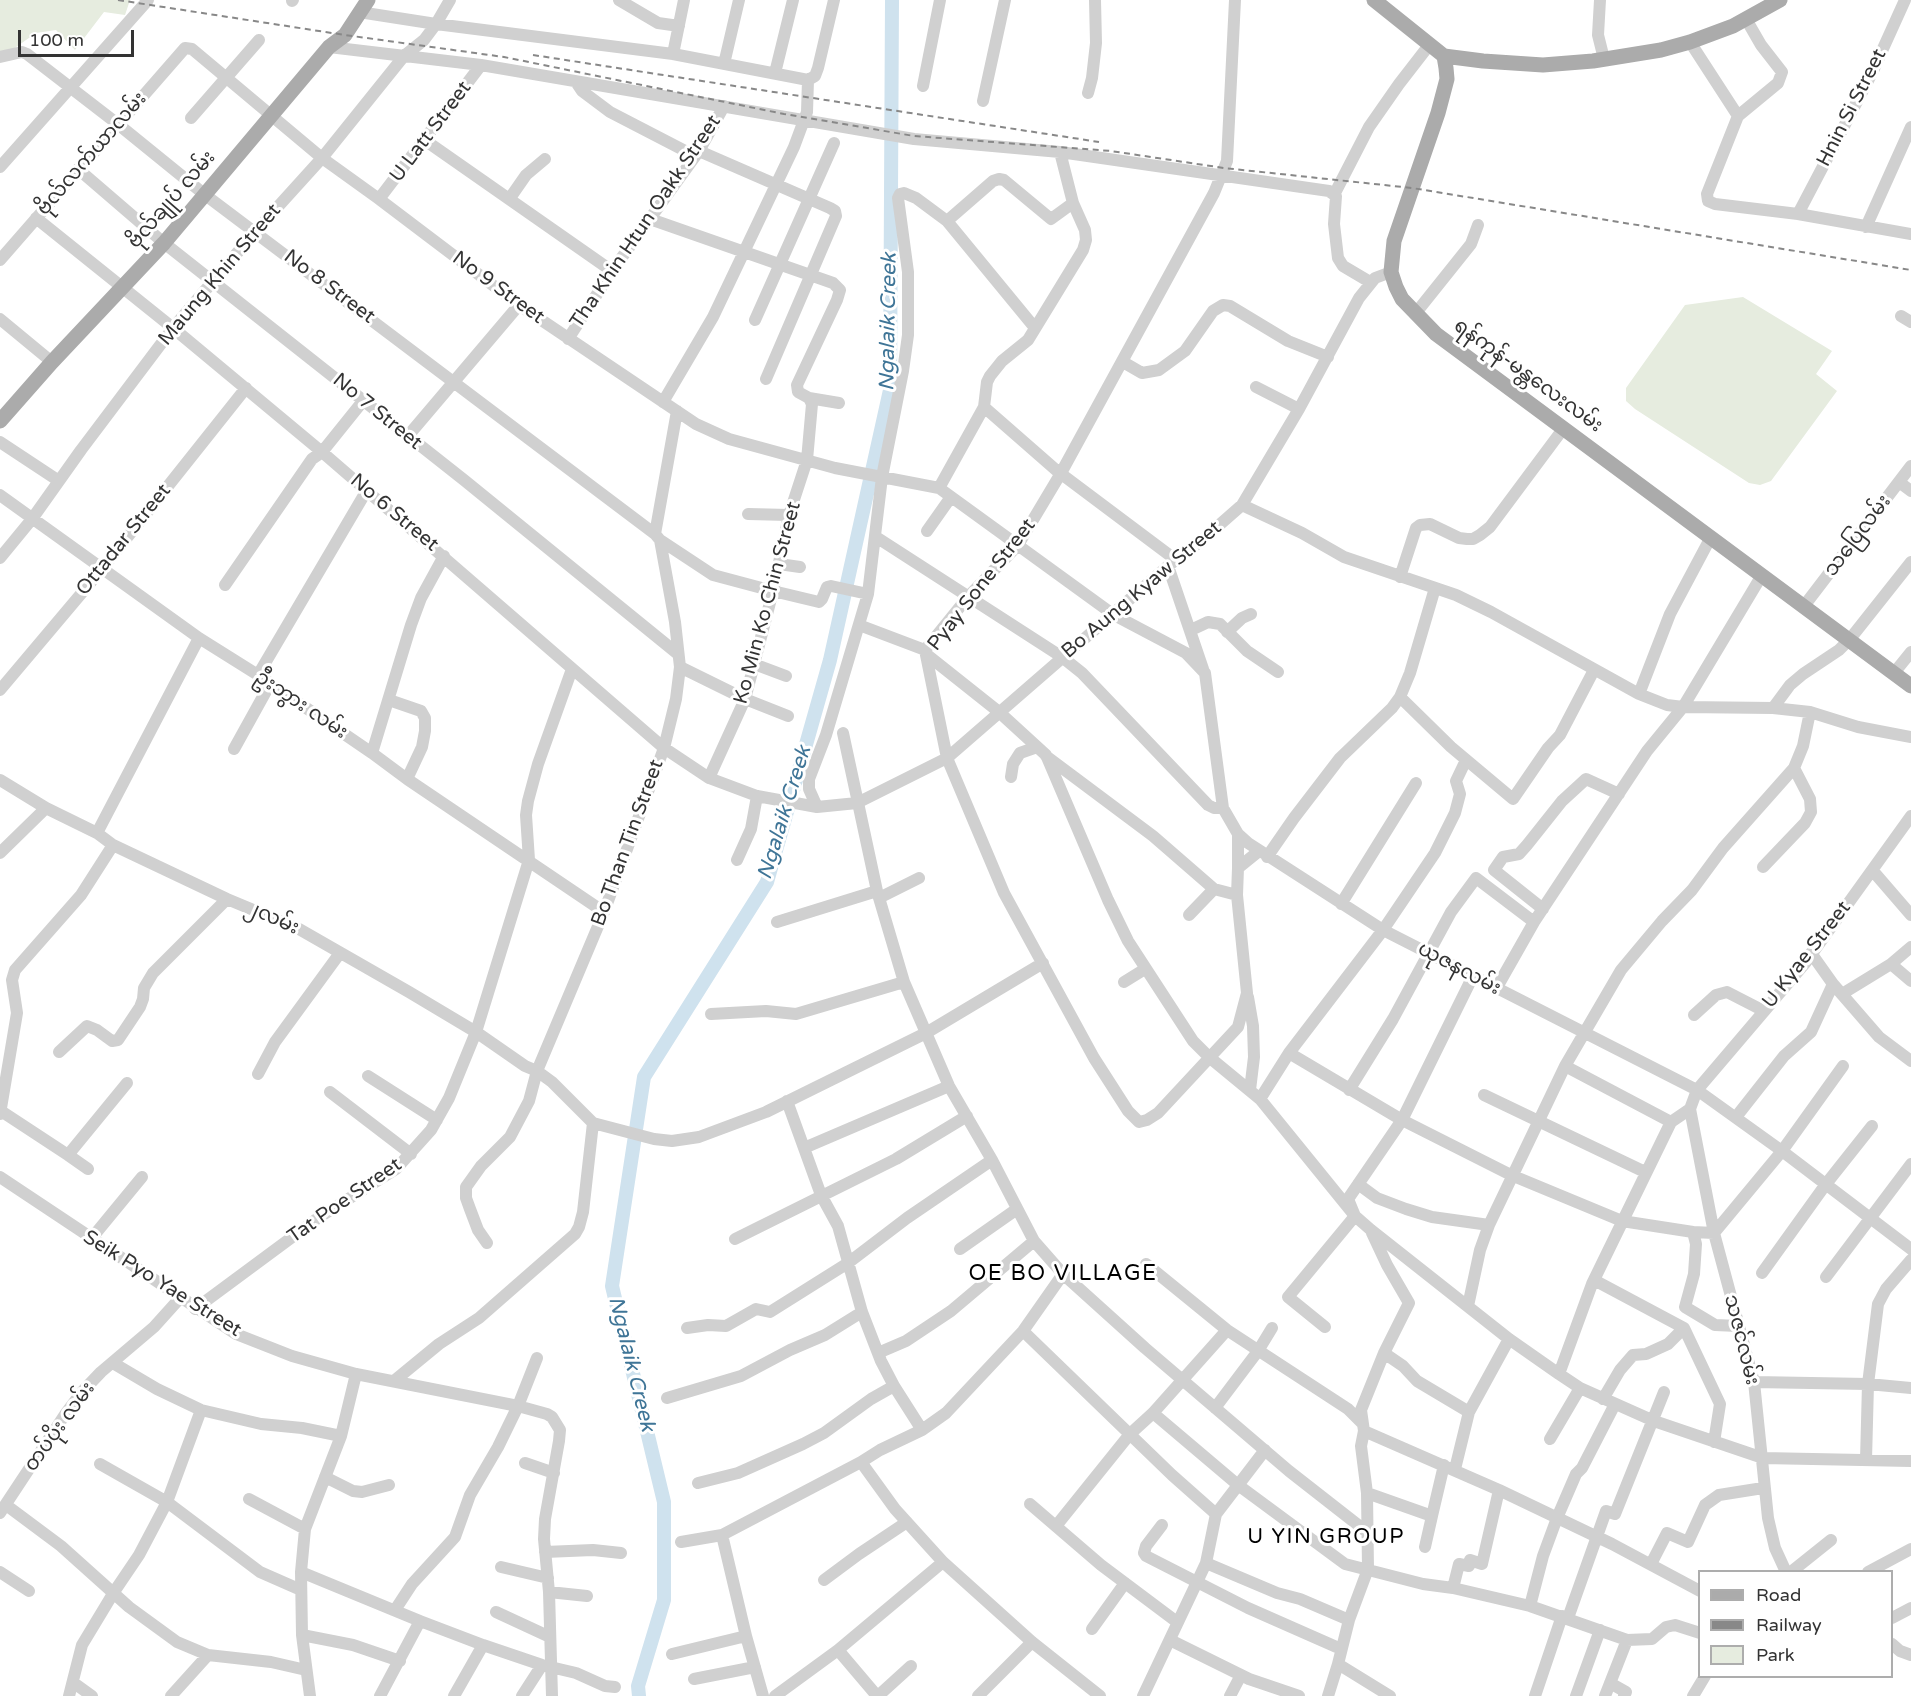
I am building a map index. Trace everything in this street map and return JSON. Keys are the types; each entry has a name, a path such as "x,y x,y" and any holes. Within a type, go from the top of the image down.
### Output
{"main road":[{"path":"1384,3 1444,56 1543,65 1661,50 1690,42 1746,18 1780,0"},
{"name":"ဗိုလ်ချုပ် လမ်း","path":"0,421 164,243 329,47 350,29 363,6"},
{"name":"ရန်ကုန်-မန္တလေးလမ်း","path":"1444,56 1447,79 1444,92 1394,241 1392,272 1402,299 1436,334 1911,686"}],"street":[{"path":"0,168 148,0"},
{"name":"Maung Khin Street","path":"0,558 32,519 173,328 321,158 404,56 424,40 450,0"},
{"path":"619,0 658,23 679,26"},
{"path":"673,54 684,0"},
{"path":"724,64 739,0"},
{"path":"775,73 793,0"},
{"path":"363,6 436,24 673,54 808,80 815,76 818,68 834,0"},
{"path":"923,86 940,0"},
{"path":"983,101 1005,0"},
{"path":"1088,93 1096,43 1095,0"},
{"name":"Pyay Sone Street","path":"1209,1057 1158,1113 1139,1122 1128,1111 1094,1058 1004,893 947,758 926,652 968,597 1018,545 1123,362 1214,193 1227,161 1235,0"},
{"path":"1600,0 1598,35 1604,59"},
{"name":"Hnin Si Street","path":"1798,214 1872,73 1905,0"},
{"path":"1746,18 1761,45 1782,72 1778,83 1738,116 1707,194 1708,201 1715,204 1798,214 1911,234"},
{"path":"191,118 259,40"},
{"path":"1690,42 1738,116"},
{"path":"1392,272 1382,274 1370,282 1343,266 1338,258 1334,224 1335,193 1369,127 1430,44"},
{"path":"329,47 481,65 914,139 1060,152 1329,190 1335,193"},
{"name":"No 9 Street","path":"189,49 273,116 321,158 380,199 519,305 696,424 713,433 835,468 939,488"},
{"name":"ဗိုလ်လက်ယာလမ်း","path":"2,255 189,49"},
{"name":"No 8 Street","path":"0,57 24,53 119,124 204,194 657,537 713,575 819,602 827,587 831,586 866,593"},
{"name":"U Latt Street","path":"380,199 426,141 481,65"},
{"path":"663,402 713,317 803,125 808,104 808,80"},
{"path":"576,82 582,91 610,112 697,154 775,184 835,211 836,216 766,379"},
{"name":"Tha Khin Htun Oakk Street","path":"568,339 612,271 697,154 724,106"},
{"path":"1866,227 1911,127"},
{"path":"426,141 612,271"},
{"path":"754,320 834,143"},
{"path":"1060,152 1073,203 1085,230 1086,240 1083,250 1028,340 1002,361 990,376 987,382 984,407 939,488 1114,615 1186,653 1204,673"},
{"path":"510,198 526,175 545,159"},
{"name":"No 7 Street","path":"78,169 164,243 464,480 678,654"},
{"path":"947,220 993,181 999,179 1004,180 1051,219 1073,203"},
{"path":"817,807 809,789 809,779 826,735 859,625 876,537 878,476 903,371 908,334 908,273 898,198 900,194 909,195 947,220 1035,328"},
{"name":"No 6 Street","path":"36,218 322,452 664,748 709,778 757,796 803,805"},
{"path":"650,219 811,276"},
{"path":"1415,314 1471,244 1479,225"},
{"name":"Ko Min Ko Chin Street","path":"709,778 746,699 789,515 807,460 812,404 809,398 798,392 797,385 840,290 833,283 811,276"},
{"name":"Bo Aung Kyaw Street","path":"803,805 817,807 856,803 947,758 1062,657 1242,505 1370,282"},
{"path":"407,437 519,305"},
{"path":"1123,362 1142,373 1159,370 1185,351 1213,311 1223,305 1230,306 1287,341 1328,357"},
{"path":"0,319 52,362"},
{"path":"1256,387 1299,409"},
{"name":"Ottadar Street","path":"0,690 102,569 246,388"},
{"path":"809,398 839,403"},
{"path":"225,585 312,459 322,452 363,401"},
{"path":"984,407 1172,563"},
{"name":"Bo Than Tin Street","path":"487,1243 478,1230 470,1209 466,1198 466,1187 481,1166 510,1137 529,1101 537,1071 604,912 664,748 676,699 680,667 675,622 657,537 677,411"},
{"path":"1400,577 1416,528 1430,524 1459,538 1473,539 1480,535 1490,526 1563,429"},
{"path":"0,442 59,481"},
{"name":"သပြေလမ်း","path":"1804,606 1911,466"},
{"path":"1899,482 1911,491"},
{"path":"258,675 367,490"},
{"name":"ဦးဘွား လမ်း","path":"0,495 199,638 258,675 604,912"},
{"path":"927,531 951,498"},
{"path":"1242,505 1302,532 1344,557 1435,588 1491,612 1639,694 1667,705 1773,708 1810,712 1858,727 1911,737"},
{"path":"748,514 789,515"},
{"path":"876,537 1062,657 1082,673 1208,804 1214,808 1223,808"},
{"path":"1639,694 1670,614 1711,537"},
{"path":"372,753 411,625 421,598 444,556"},
{"path":"1773,708 1790,685 1839,650 1850,639 1911,562"},
{"name":"ယုဇနလမ်း","path":"1172,563 1204,673 1223,808 1238,834 1263,854 1383,930 1697,1090 1911,1249"},
{"path":"779,564 800,567"},
{"path":"1496,989 1534,922 1647,751 1683,707 1762,575"},
{"path":"1238,867 1263,854 1340,758 1392,708 1400,697 1410,673 1435,588"},
{"path":"1227,632 1242,618 1251,614"},
{"path":"1191,630 1213,622 1220,624 1247,651 1278,672"},
{"path":"859,625 926,652 999,712 1041,751 1153,836 1214,889 1237,895"},
{"path":"96,833 199,638"},
{"path":"1894,673 1911,652"},
{"path":"754,664 786,676"},
{"path":"680,667 746,699 788,716"},
{"path":"530,860 526,815 528,801 538,764 572,669"},
{"path":"1400,697 1466,760 1513,799 1548,748 1560,735 1594,670"},
{"path":"234,749 270,684"},
{"path":"389,700 421,711 425,718 426,731 422,747 407,779"},
{"path":"1468,1306 1480,1250 1489,1225 1565,1066 1621,970 1662,921 1692,890 1723,849 1794,768 1803,746 1810,712"},
{"path":"843,734 856,803 878,895 904,982 949,1086 992,1160 1034,1241 1063,1274 1183,1381 1367,1532"},
{"path":"1011,777 1013,764 1020,753 1041,751"},
{"path":"1041,751 1128,941 1193,1041 1260,1100 1355,1216 1371,1230 1509,1339 1559,1374 1580,1388 1654,1421 1762,1458 1911,1461"},
{"path":"1260,1100 1289,1053 1383,930 1436,853 1455,813 1460,794 1456,781 1466,760"},
{"path":"1763,867 1805,823 1811,812 1810,799 1794,768"},
{"path":"1543,909 1494,870 1503,856 1518,854 1562,801 1586,779 1619,794"},
{"name":"၂လမ်း","path":"0,780 114,845 227,899 299,929 476,1032 525,1066 537,1071 597,1124"},
{"path":"1341,904 1416,783"},
{"path":"737,860 751,829 757,796"},
{"path":"0,853 46,807"},
{"name":"U Kyae Street","path":"1697,1090 1811,953 1911,816"},
{"path":"1238,834 1237,895 1247,993 1253,1026 1254,1057 1250,1090"},
{"path":"88,1169 1,1113 17,1013 12,980 15,969 81,895 114,845"},
{"name":"Tat Poe Street","path":"195,1309 318,1218 396,1168 431,1130 449,1098 476,1032 530,860"},
{"path":"1873,871 1911,915"},
{"path":"777,922 878,895 919,878"},
{"path":"1349,1090 1393,1019 1451,912 1476,878 1534,922"},
{"path":"1189,915 1214,889"},
{"path":"59,1052 87,1026 112,1041 118,1040 140,1007 144,988 153,973 227,899"},
{"path":"1842,994 1891,964 1911,947"},
{"path":"258,1074 274,1042 340,953"},
{"path":"1811,953 1833,984 1879,1037 1911,1061"},
{"path":"394,1381 439,1344 479,1318 575,1234 583,1212 597,1124 654,1139 672,1141 699,1137 766,1112 926,1033 1043,963"},
{"path":"1891,964 1911,981"},
{"path":"1124,982 1145,969"},
{"path":"1355,1216 1348,1199 1402,1120 1473,976"},
{"path":"711,1014 766,1011 796,1014 904,982"},
{"path":"1736,1117 1784,1056 1811,1032 1833,984"},
{"path":"1694,1015 1716,995 1727,992 1764,1011"},
{"path":"1209,1057 1238,1027 1247,993"},
{"path":"1289,1053 1402,1120 1511,1175 1622,1221 1714,1233 1782,1151 1843,1066"},
{"path":"1565,1066 1671,1122"},
{"path":"368,1076 437,1120"},
{"path":"68,1155 127,1083"},
{"path":"804,1148 949,1086"},
{"path":"1559,1374 1594,1280 1645,1172 1671,1122 1690,1110 1697,1090"},
{"path":"330,1092 411,1154"},
{"path":"1484,1095 1645,1172"},
{"path":"787,1101 821,1194 838,1226 862,1312 878,1353 894,1386 922,1430"},
{"name":"သဇင်လမ်း","path":"1690,1110 1714,1233 1754,1382 1763,1488 1775,1548 1785,1570"},
{"path":"735,1239 821,1194 896,1159 967,1116"},
{"path":"1762,1273 1826,1184 1872,1126"},
{"path":"687,1328 708,1325 726,1326 756,1309 770,1312 848,1263 907,1218 992,1160"},
{"path":"1826,1277 1911,1164"},
{"path":"91,1239 142,1177"},
{"name":"Seik Pyo Yae Street","path":"0,1178 236,1334 292,1356 356,1374 518,1406 547,1414 557,1423 560,1430 554,1473"},
{"path":"1358,1184 1377,1198 1406,1209 1432,1216 1489,1225"},
{"path":"960,1249 1017,1209"},
{"path":"1325,1327 1288,1297 1355,1216"},
{"path":"1328,1696 1349,1620 1368,1569 1367,1493 1361,1446 1363,1427 1361,1410 1384,1353 1409,1302 1387,1265 1371,1230"},
{"path":"1693,1232 1696,1244 1694,1274 1685,1307 1715,1325 1738,1326"},
{"path":"878,1353 906,1341 951,1311 1034,1241"},
{"path":"1866,1460 1868,1384 1878,1304 1886,1289 1911,1260"},
{"path":"1146,1264 1227,1330 1348,1409 1363,1427 1597,1537 1698,1590"},
{"path":"681,1542 722,1535 880,1450 922,1430 946,1413 1023,1331 1063,1274"},
{"path":"1594,1280 1684,1328 1720,1404 1714,1442"},
{"name":"တပ်ပိုး လမ်း","path":"3,1509 66,1413 89,1383 154,1327 180,1297"},
{"path":"667,1398 741,1376 790,1350 825,1335 862,1312"},
{"path":"1215,1408 1258,1351 1272,1328"},
{"path":"1603,1399 1620,1370 1634,1355 1646,1354 1668,1344 1684,1328"},
{"path":"1056,1526 1130,1434 1183,1381 1227,1330"},
{"path":"1023,1331 1172,1475 1216,1514"},
{"path":"1425,1547 1432,1516 1469,1412 1509,1339"},
{"path":"1384,1353 1403,1366 1417,1381 1469,1412"},
{"path":"395,1610 412,1584 454,1537 470,1495 498,1447 518,1406 537,1358"},
{"path":"113,1363 157,1389 201,1410 261,1424 302,1428 341,1436"},
{"path":"310,1696 302,1635 301,1572 305,1528 341,1436 356,1374"},
{"path":"1754,1382 1868,1384 1911,1388"},
{"path":"698,1483 738,1473 803,1444 824,1433 871,1399 894,1386"},
{"path":"1551,1439 1580,1388"},
{"path":"1535,1696 1606,1512 1615,1514 1665,1392"},
{"path":"1530,1606 1543,1556 1557,1518 1576,1474 1582,1468 1615,1404"},
{"path":"69,1696 82,1646 139,1555 167,1502 201,1410"},
{"path":"1153,1413 1238,1485 1345,1564 1423,1584 1453,1588 1530,1606 1627,1640 1652,1639 1666,1627 1675,1625 1698,1632"},
{"path":"1158,1696 1145,1693 1206,1563 1216,1514 1265,1450"},
{"path":"861,1462 874,1482 943,1562 1032,1642 1097,1695"},
{"path":"525,1463 554,1473 545,1519 545,1552 549,1592 547,1665 552,1696"},
{"path":"100,1464 167,1502 260,1572 301,1590"},
{"path":"325,1477 352,1491 362,1492 389,1485"},
{"path":"1651,1564 1667,1533 1688,1542 1705,1505 1719,1495 1763,1488"},
{"path":"1453,1588 1459,1564 1469,1566 1470,1560 1482,1564 1499,1490"},
{"path":"1367,1493 1432,1516"},
{"path":"249,1499 305,1528"},
{"path":"1030,1504 1125,1583 1177,1622"},
{"path":"3,1509 61,1546 129,1607 177,1642 208,1655 271,1662 306,1670"},
{"path":"824,1580 907,1522"},
{"path":"1162,1525 1144,1552 1151,1559 1197,1580 1248,1608 1341,1649"},
{"path":"722,1535 763,1696"},
{"path":"1794,1570 1831,1540"},
{"path":"1873,1570 1911,1549"},
{"path":"545,1552 584,1550 621,1553"},
{"path":"775,1696 790,1692 943,1562"},
{"path":"1206,1563 1349,1620"},
{"path":"501,1567 548,1578"},
{"path":"0,1572 29,1591"},
{"path":"301,1572 483,1645 576,1673 605,1686 615,1687"},
{"path":"1092,1629 1125,1583"},
{"path":"549,1592 587,1596"},
{"path":"1893,1617 1911,1608"},
{"path":"496,1612 549,1637"},
{"path":"380,1696 420,1621"},
{"path":"1576,1696 1600,1630"},
{"path":"302,1635 353,1645 400,1661"},
{"path":"672,1654 746,1636"},
{"path":"1170,1640 1241,1674 1299,1696"},
{"path":"1605,1696 1627,1640"},
{"path":"978,1696 1032,1642"},
{"path":"454,1696 483,1645"},
{"path":"838,1650 878,1696 911,1666"},
{"path":"171,1696 208,1655"},
{"path":"1338,1664 1390,1696"},
{"path":"522,1696 547,1665"},
{"path":"694,1679 755,1667"},
{"path":"1230,1696 1241,1674"},
{"path":"1693,1696 1704,1678"},
{"path":"74,1683 92,1696"},
{"path":"1610,1683 1626,1692 1624,1696"}],"green space":[{"path":"0,0 130,0 125,15 104,12 75,50 56,30 36,33 9,52 0,51"},
{"path":"1743,297 1832,351 1816,374 1837,391 1771,481 1760,485 1749,483 1626,401 1626,388 1685,305"}],"waterway":[{"name":"Ngalaik Creek","path":"639,1696 638,1686 664,1600 664,1502 612,1286 644,1077 767,882 830,660 890,390 892,0"}],"railway":[{"path":"118,0 504,57 784,114 914,136 1111,151 1224,168 1412,188 1911,270"},
{"path":"533,55 1099,142"}],"district":[{"name":"OE BO VILLAGE","path":"1063,1274"},
{"name":"U YIN GROUP","path":"1326,1537"}]}
